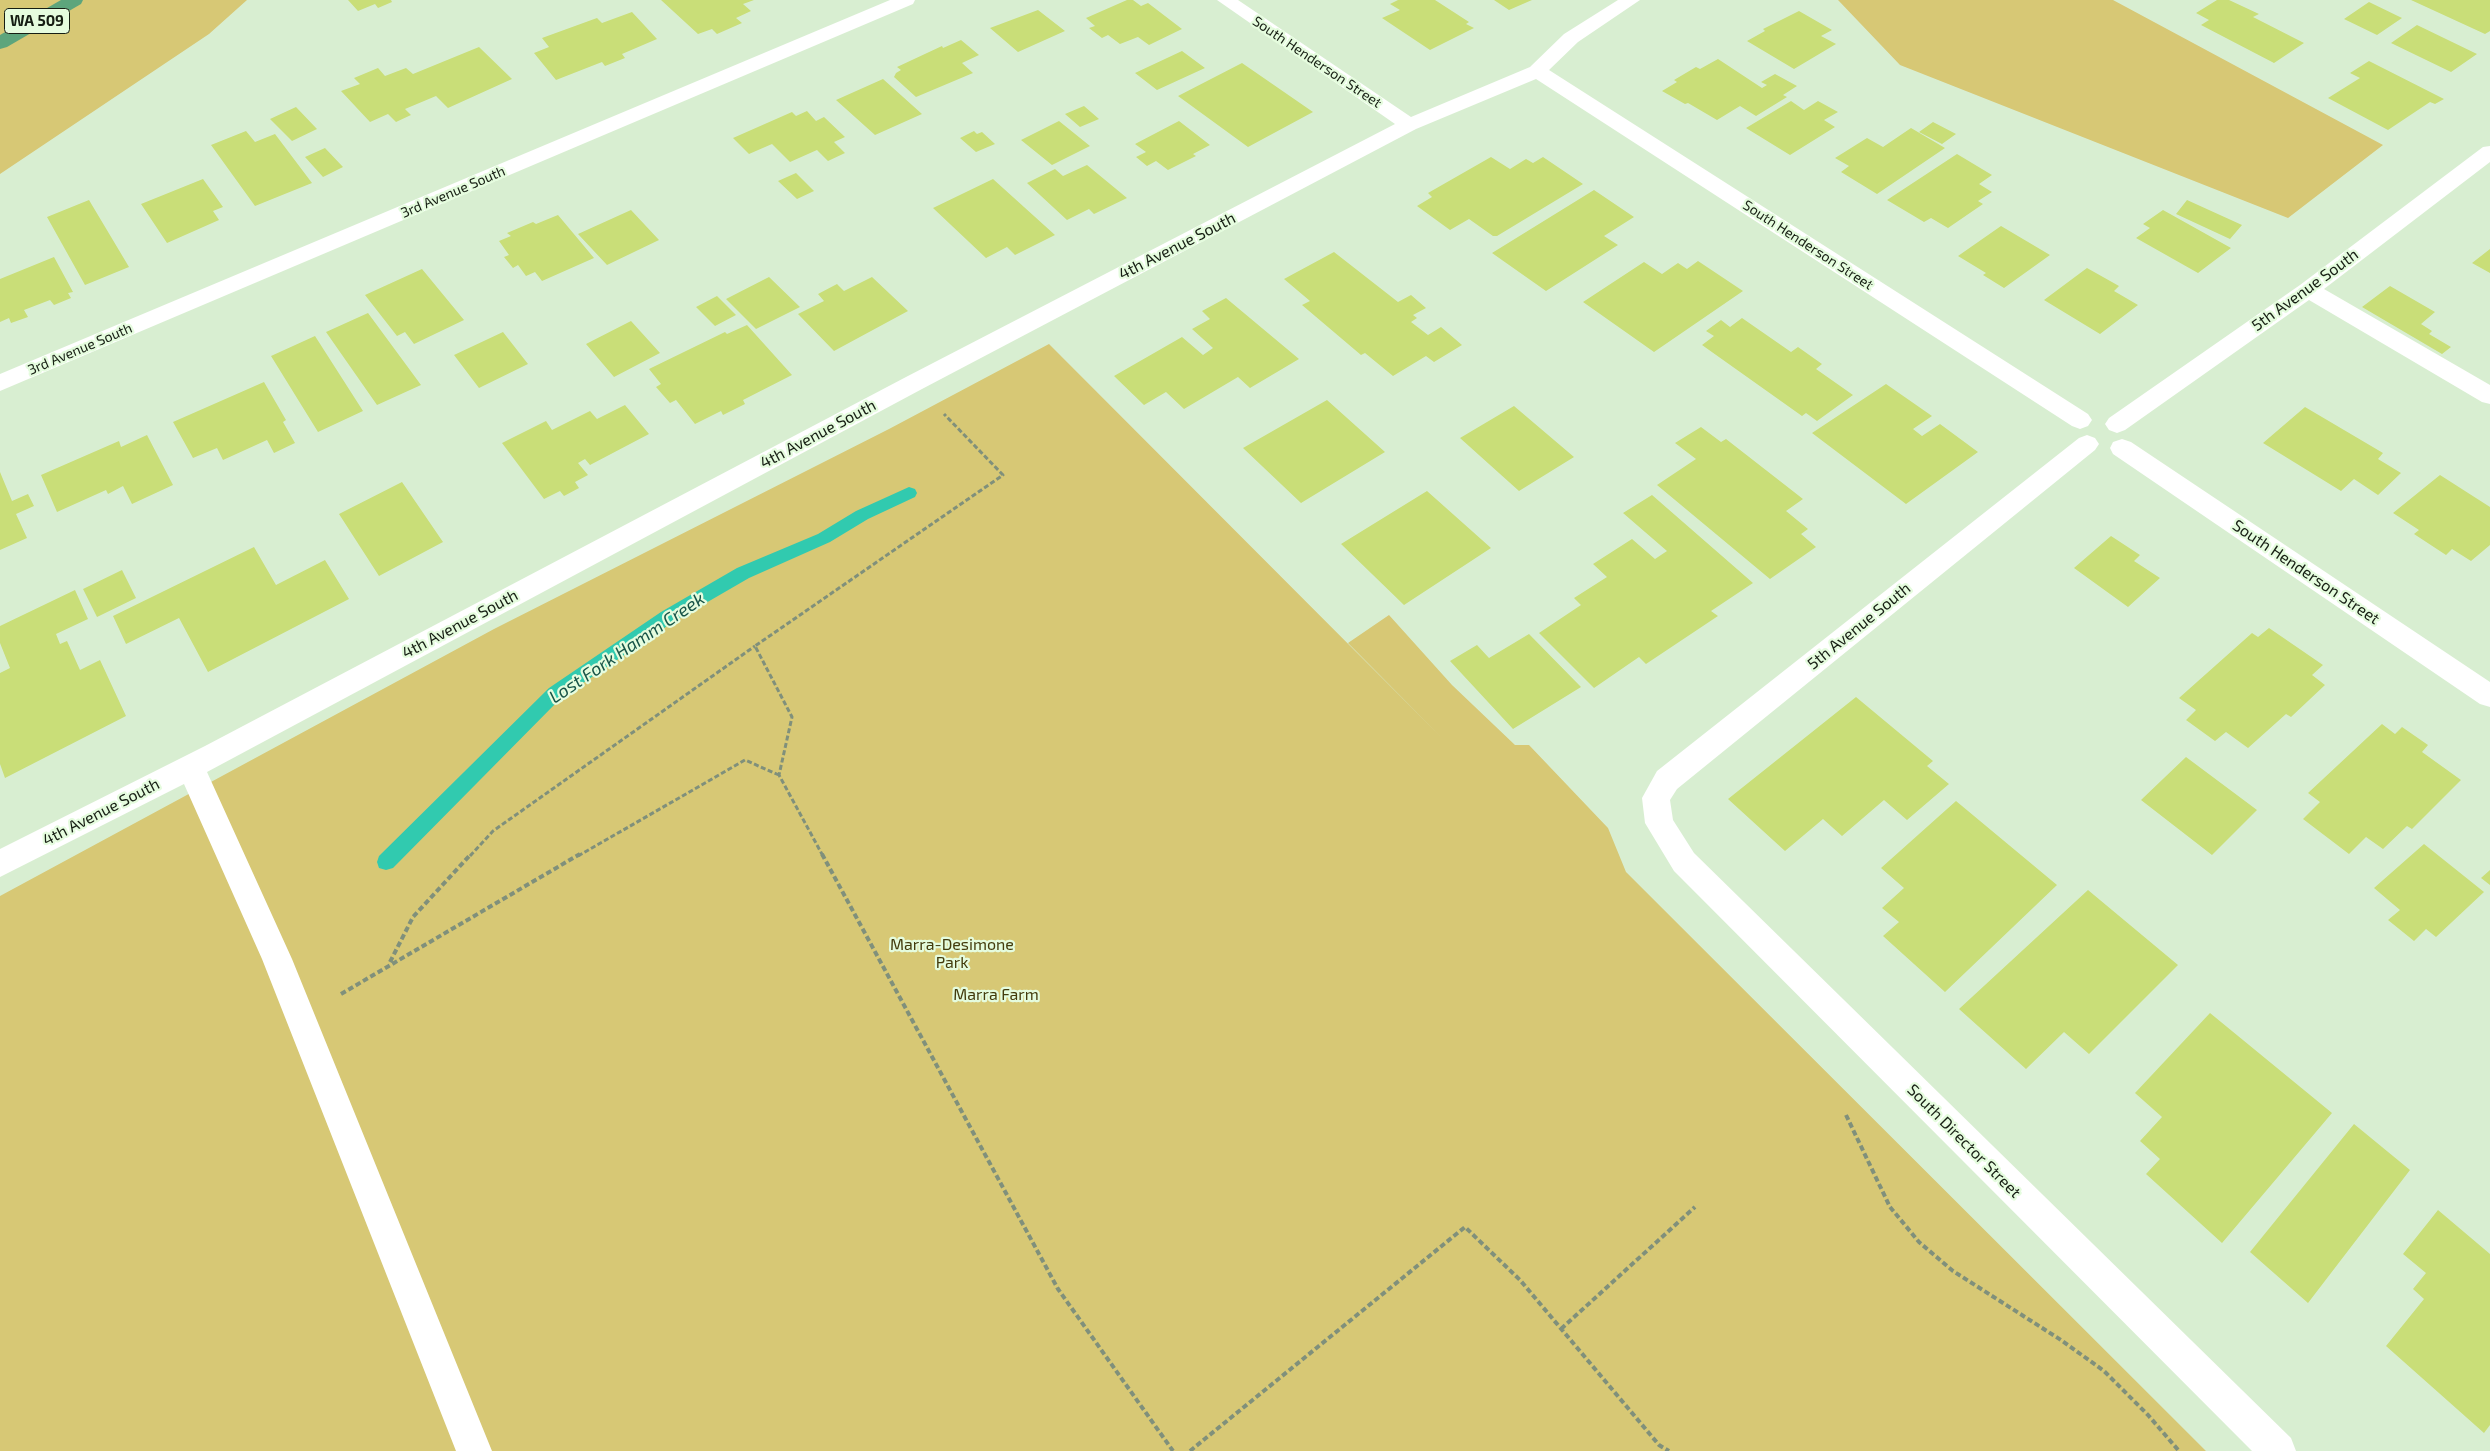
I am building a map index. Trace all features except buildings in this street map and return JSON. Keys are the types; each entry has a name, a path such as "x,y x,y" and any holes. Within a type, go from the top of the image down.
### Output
{"highway":[{"name":"WA 509","path":"0,43 74,0"}],"street":[{"name":"3rd Avenue South","path":"0,383 906,0"},
{"name":"South Henderson Street","path":"1226,0 1408,125"},
{"name":"4th Avenue South","path":"0,864 190,766 914,383 1408,125 1537,71 1571,38 1631,0"},
{"name":"South Henderson Street","path":"1537,71 2080,420 2093,416 2490,696"},
{"name":"5th Avenue South","path":"2119,436 2308,290 2485,161"},
{"path":"2308,290 2490,396"},
{"path":"2080,420 2076,429 2087,444 2106,452 2119,436"},
{"name":"5th Avenue South","path":"1659,823 1656,798 1667,780 2087,444"},
{"path":"190,766 277,959 474,1451"},
{"name":"South Director Street","path":"1659,823 1684,862 2278,1451"}],"path":[{"path":"389,964 412,917 494,831 755,646 1003,475 914,383"},
{"path":"755,646 792,717 779,775"},
{"path":"301,1020 389,964 745,760 779,775 1058,1289 1173,1451"},
{"path":"1846,1115 1890,1207 1919,1242 1953,1271 2061,1340 2104,1371 2148,1415 2179,1451"},
{"path":"1561,1329 1695,1208"},
{"path":"1190,1451 1465,1227 1520,1280 1658,1445 1669,1451"}],"green space":[{"path":"0,0 247,0 209,34 0,174"},
{"path":"1838,0 2113,0 2383,145 2288,218 1900,65"},
{"name":"Marra-Desimone Park","path":"1049,344 1440,736 1348,643 1389,615 1452,685 1515,745 1529,745 1608,828 1626,872 2206,1451 0,1451 0,896 494,629 889,429"}],"waterway":[{"name":"Lost Fork Hamm Creek","path":"386,862 555,693 667,617 743,573 824,538 862,515 909,493"}],"park label":[{"name":"Marra Farm","path":"996,995"}]}
